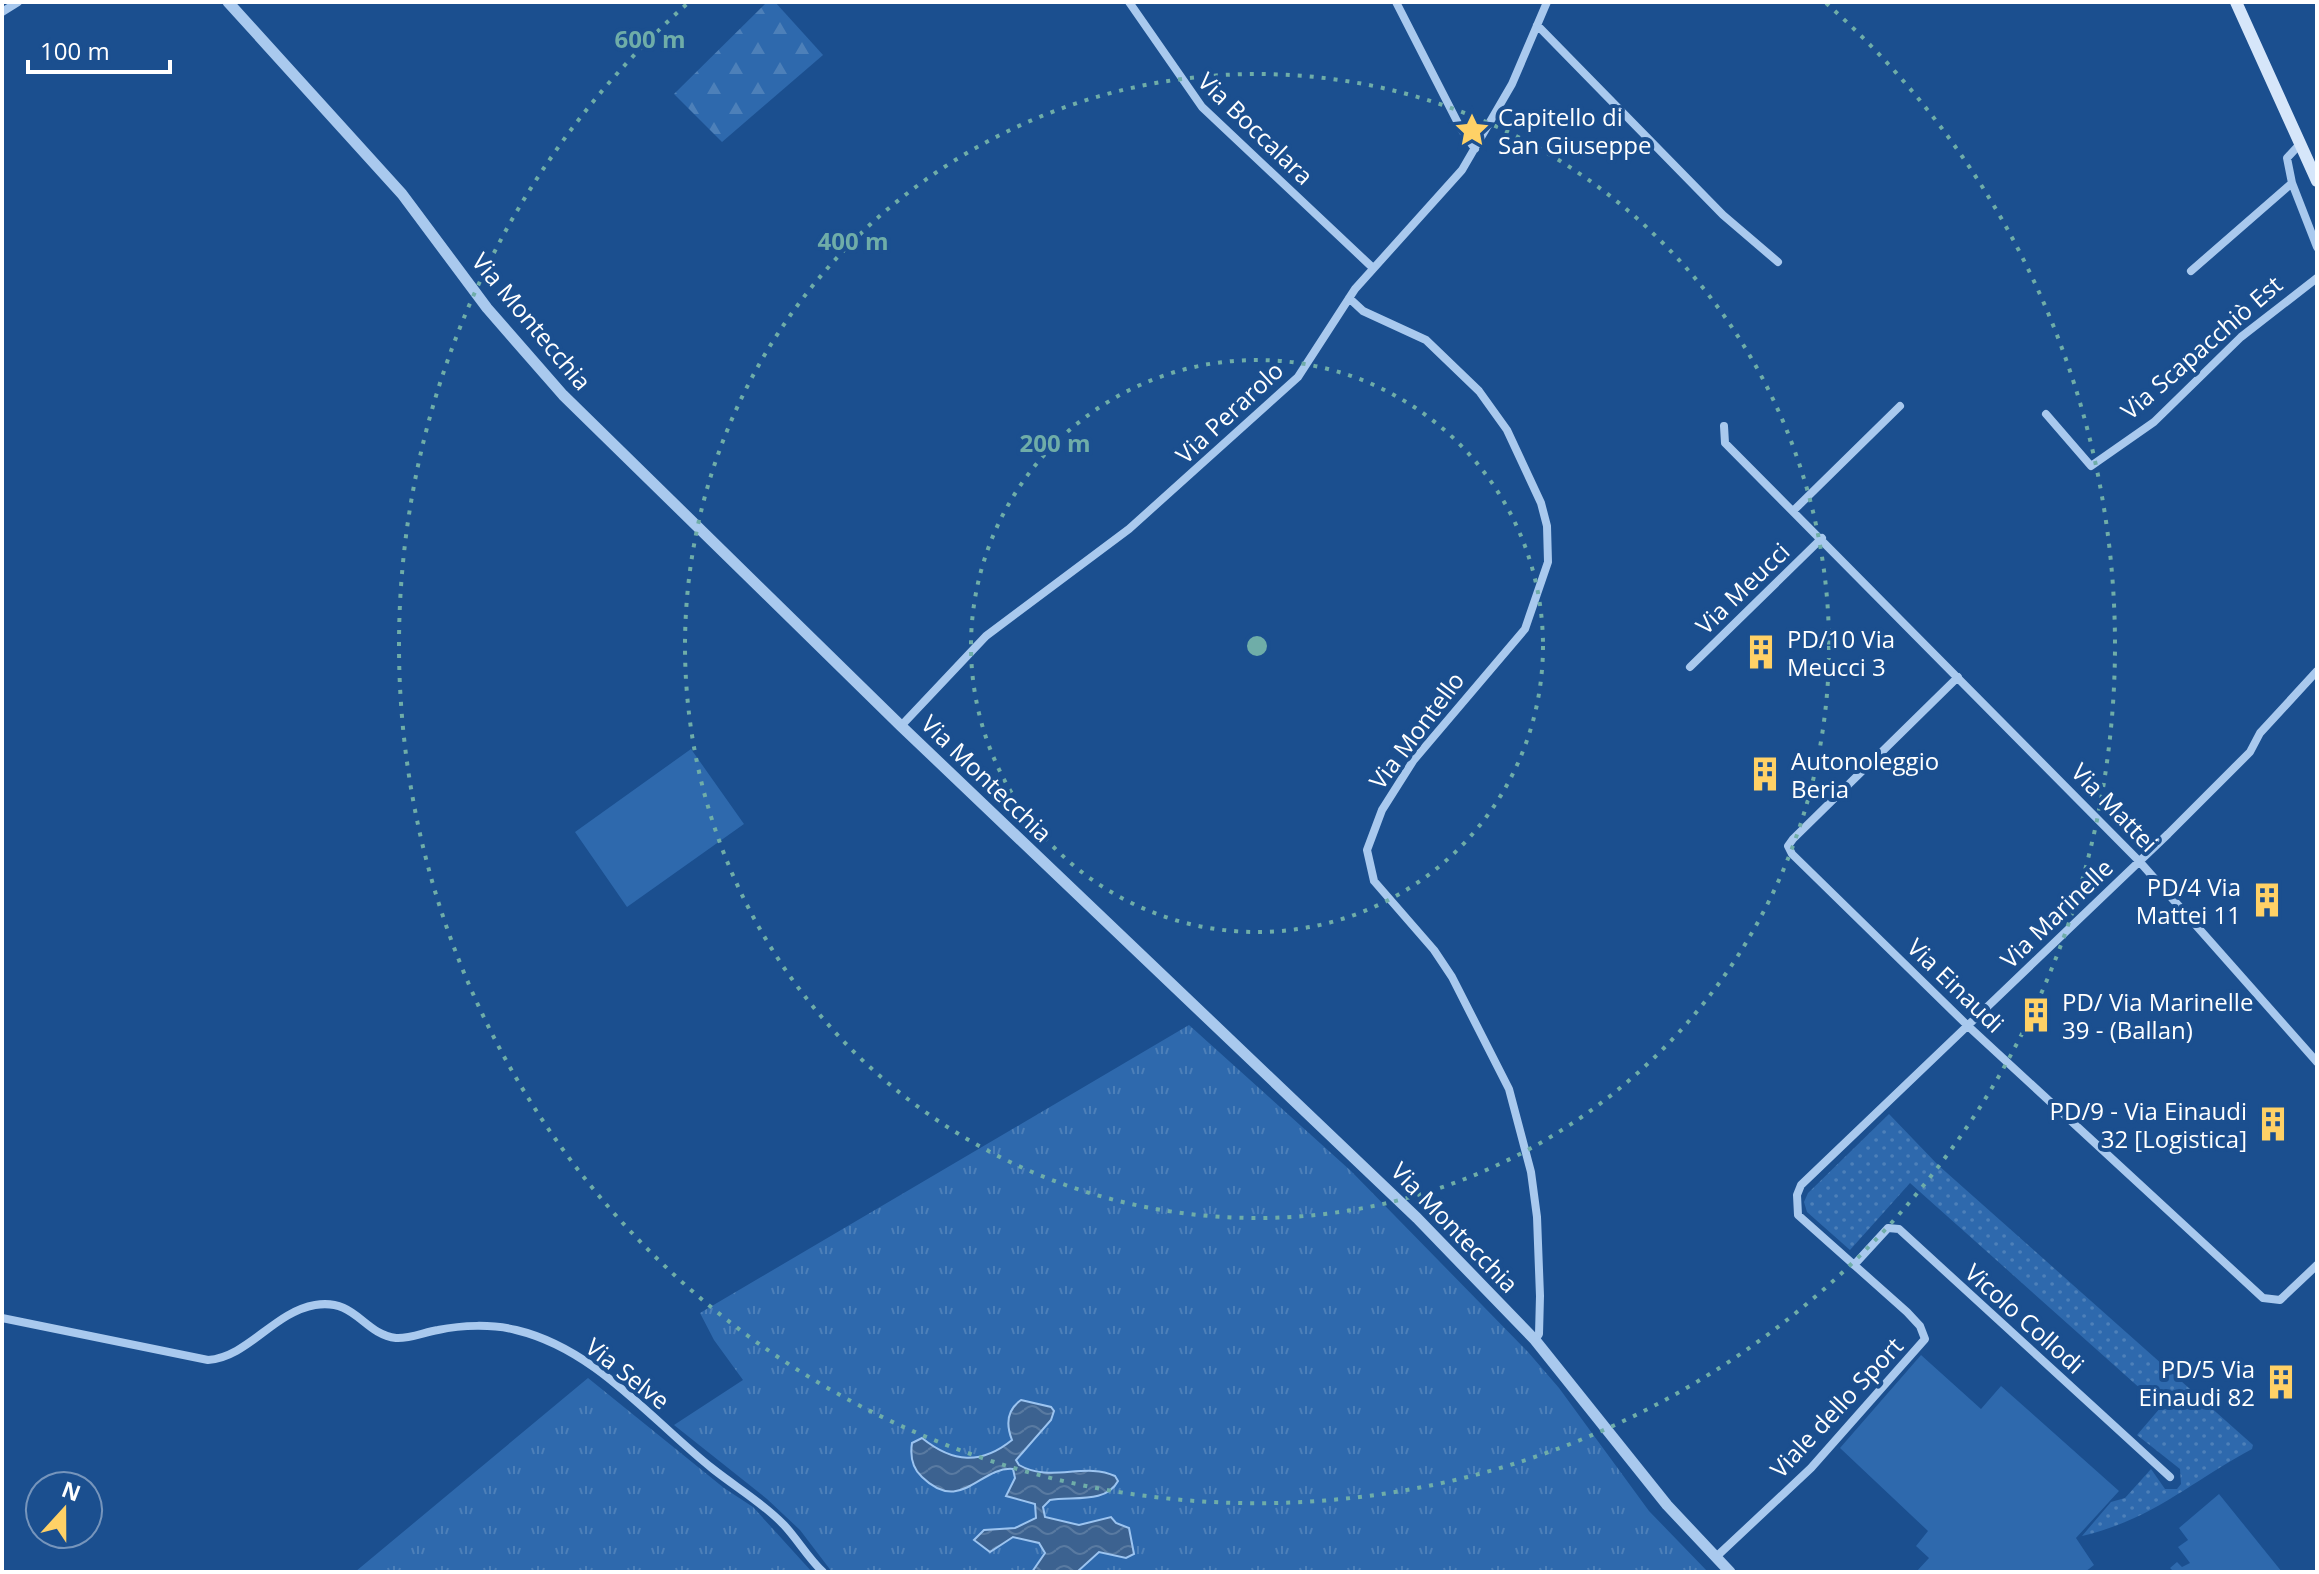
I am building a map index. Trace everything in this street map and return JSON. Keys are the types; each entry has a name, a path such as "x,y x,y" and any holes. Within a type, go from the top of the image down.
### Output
{"main road":[{"path":"2236,2 2317,181"}],"street":[{"path":"2,12 18,2"},
{"name":"Via Montecchia","path":"228,2 394,185 487,308 552,383 901,726 1339,1142 1535,1340 1667,1505 1730,1572"},
{"name":"Via Boccalara","path":"1129,2 1202,107 1373,268"},
{"path":"1396,2 1461,129 1475,149"},
{"name":"Via Perarolo","path":"901,726 986,636 1129,529 1286,390 1309,362 1349,298 1448,188 1475,149 1512,84 1547,2"},
{"path":"1537,25 1723,215 1778,262"},
{"path":"2300,144 2287,158 2292,183 2317,247"},
{"path":"2191,271 2292,183"},
{"name":"Via Scapacchiò Est","path":"2046,414 2091,466 2154,422 2241,337 2317,278"},
{"name":"Via Montello","path":"1349,298 1363,311 1426,340 1479,391 1507,430 1541,503 1547,526 1548,562 1525,629 1413,761 1382,810 1367,850 1374,881 1434,950 1452,977 1509,1089 1531,1172 1537,1217 1540,1296 1539,1334 1535,1340"},
{"path":"1793,511 1900,406"},
{"name":"Via Mattei","path":"1724,426 1725,443 2139,861 2315,1056"},
{"name":"Via Meucci","path":"1690,667 1822,538"},
{"name":"Via Marinelle","path":"1881,1107 2250,752 2260,733 2317,671"},
{"name":"Via Einaudi","path":"1958,677 1788,846 1968,1026 2263,1298 2280,1300 2317,1265"},
{"name":"Viale dello Sport","path":"1716,1557 1811,1468 1925,1339 1907,1312 1798,1215 1797,1195 1801,1185 1881,1107"},
{"name":"Vicolo Collodi","path":"1854,1265 1888,1228 1899,1229 2170,1477"},
{"name":"Via Selve","path":"2,1318 208,1360 228,1355 274,1322 315,1305 350,1309 379,1331 397,1338 442,1329 488,1326 517,1330 574,1354 596,1368 713,1469 760,1503 785,1526 823,1572"}],"green space":[{"path":"767,2 775,2 823,55 722,142 674,94"},
{"path":"691,749 744,824 627,907 575,832"},
{"path":"1189,1025 1351,1171 1528,1352 1559,1388 1649,1511 1708,1572 832,1572 800,1530 767,1499 674,1425 743,1380 714,1340 700,1313"},
{"path":"1889,1114 1938,1165 2253,1445 2252,1449 2151,1510 2082,1536 2111,1502 2125,1498 2151,1469 2165,1489 2177,1489 2181,1484 2180,1469 2137,1435 2161,1407 1910,1183 1850,1250 1807,1212 1804,1202 1808,1193"},
{"path":"1921,1355 1981,1409 2001,1386 2119,1491 2076,1538 2094,1565 2085,1572 1916,1572 1929,1558 1916,1546 1928,1531 1840,1448"},
{"path":"588,1378 724,1488 753,1507 812,1572 355,1572"},
{"path":"2219,1494 2282,1572 2174,1572 2170,1568 2177,1562 2182,1567 2190,1563 2178,1547 2188,1540 2179,1528"}],"water":[{"path":"1021,1400 1051,1407 1054,1411 1051,1420 1016,1460 1019,1465 1055,1473 1104,1472 1115,1476 1118,1481 1113,1488 1097,1496 1050,1500 1043,1507 1045,1517 1079,1525 1111,1517 1116,1523 1129,1528 1134,1554 1126,1558 1099,1552 1077,1572 1032,1572 1045,1553 1039,1543 1013,1537 990,1552 974,1540 984,1530 1015,1528 1036,1518 1035,1504 1006,1496 1015,1478 1013,1469 1001,1470 970,1486 948,1491 936,1487 916,1470 912,1443 922,1438 945,1452 967,1458 1001,1448 1012,1440 1009,1418"}],"place":[{"name":"Capitello di San Giuseppe","path":"1472,130"},
{"name":"PD/10 Via Meucci 3","path":"1761,652"},
{"name":"Autonoleggio Beria","path":"1765,774"},
{"name":"PD/4 Via Mattei 11","path":"2267,900"},
{"name":"PD/ Via Marinelle 39 - (Ballan)","path":"2036,1015"},
{"name":"PD/9 - Via Einaudi 32 [Logistica]","path":"2273,1124"},
{"name":"PD/5 Via Einaudi 82","path":"2281,1382"}]}
